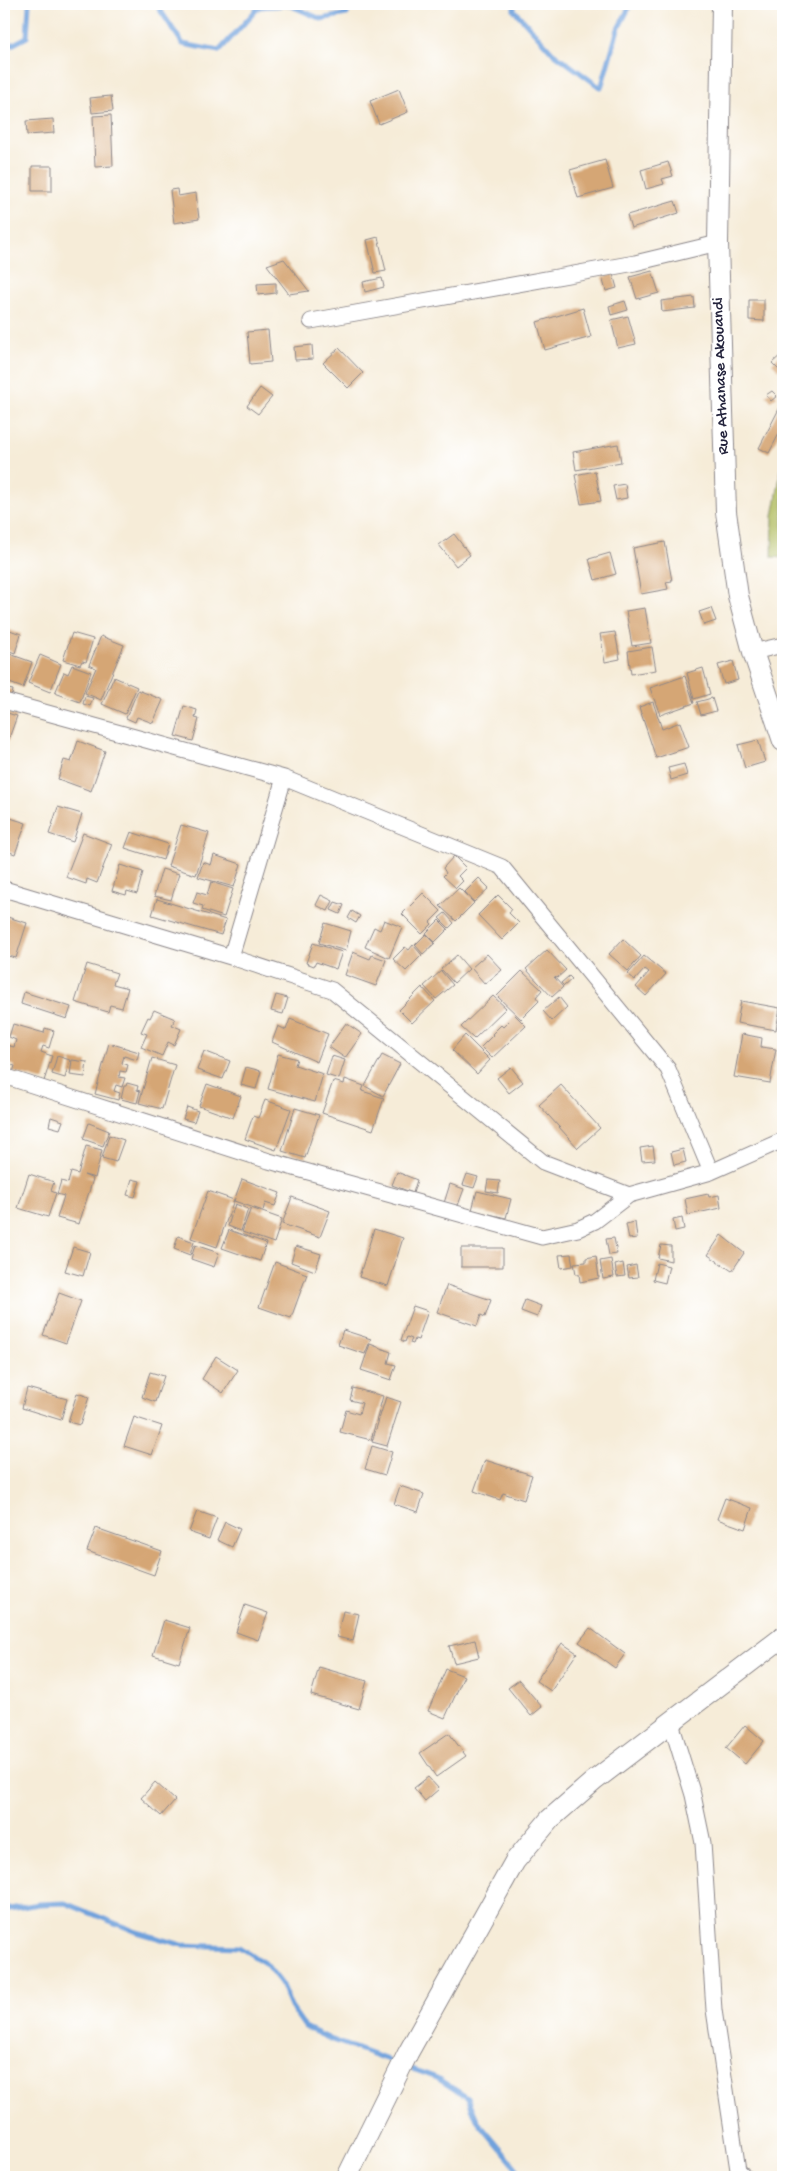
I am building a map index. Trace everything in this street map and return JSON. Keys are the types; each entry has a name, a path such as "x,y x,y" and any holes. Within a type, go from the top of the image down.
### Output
{"street":[{"name":"Rue Athanase Akouandi","path":"722,4 718,243 726,512 738,596 753,652 783,741"},
{"path":"310,320 635,263 718,243"},
{"path":"753,652 783,645"},
{"path":"4,701 284,778 502,867 668,1069 711,1172"},
{"path":"231,957 284,778"},
{"path":"4,889 231,957 332,990 542,1162 629,1195"},
{"path":"4,1076 270,1161 542,1237 578,1229 595,1221 629,1195 711,1172 783,1140"},
{"path":"347,2177 394,2080 514,1861 550,1819 595,1780 783,1637"},
{"path":"671,1723 693,1795 703,1843 714,2010 738,2170 745,2177"}],"green space":[{"path":"783,459 783,558 772,557 773,516"}],"building":[{"path":"399,89 408,112 379,124 370,101"},
{"path":"111,96 113,111 92,113 90,98"},
{"path":"111,115 113,166 95,167 93,116"},
{"path":"53,119 54,133 27,135 26,121"},
{"path":"605,160 613,188 578,198 570,170"},
{"path":"668,162 673,176 662,179 664,184 646,189 641,170"},
{"path":"32,166 52,166 52,191 32,191"},
{"path":"177,189 178,196 196,193 199,219 174,223 170,190"},
{"path":"675,201 679,213 631,228 627,215"},
{"path":"378,237 386,271 375,273 367,240"},
{"path":"284,259 309,291 289,294 267,265"},
{"path":"652,271 659,293 637,299 630,277"},
{"path":"613,274 617,288 606,291 602,277"},
{"path":"382,278 384,287 365,292 363,282"},
{"path":"276,283 276,293 258,295 257,284"},
{"path":"694,297 695,308 662,312 661,301"},
{"path":"749,300 764,300 764,321 749,320"},
{"path":"625,301 628,310 611,315 609,306"},
{"path":"583,308 591,337 545,350 537,322"},
{"path":"628,316 636,344 618,348 611,320"},
{"path":"268,330 271,362 250,364 247,332"},
{"path":"312,345 313,359 295,360 294,347"},
{"path":"339,348 363,373 348,388 323,363"},
{"path":"783,353 783,366 779,370 772,363"},
{"path":"260,388 272,397 258,414 247,406"},
{"path":"772,391 777,396 771,401 766,395"},
{"path":"781,405 783,407 783,426 769,453 759,448"},
{"path":"618,444 621,462 576,470 573,452"},
{"path":"595,471 601,501 581,504 575,475"},
{"path":"625,484 627,498 616,500 613,486"},
{"path":"454,534 470,555 456,566 439,545"},
{"path":"665,542 672,581 666,582 668,589 641,594 633,548"},
{"path":"610,553 616,574 595,580 589,559"},
{"path":"645,608 651,643 632,646 626,611"},
{"path":"711,608 716,621 704,625 699,612"},
{"path":"4,628 21,634 15,653 4,649"},
{"path":"615,632 620,659 605,662 600,634"},
{"path":"72,633 93,639 86,662 82,661 80,665 63,660"},
{"path":"101,636 124,645 101,700 85,693 96,668 89,665"},
{"path":"652,647 656,670 631,674 628,651"},
{"path":"4,652 32,662 23,688 4,681"},
{"path":"40,655 61,664 50,692 28,683"},
{"path":"733,661 738,680 724,684 718,665"},
{"path":"72,665 91,672 80,702 55,693 64,672 68,674"},
{"path":"703,668 710,694 694,699 687,673"},
{"path":"685,676 694,703 660,715 650,688"},
{"path":"114,677 137,687 125,714 102,704"},
{"path":"4,688 13,690 11,700 4,698"},
{"path":"138,690 163,700 153,723 137,717 135,722 126,718"},
{"path":"85,696 93,698 90,706 83,704"},
{"path":"712,698 716,711 701,715 697,702"},
{"path":"653,702 662,729 680,722 689,747 656,758 639,707"},
{"path":"184,706 197,710 195,718 199,719 193,741 175,736"},
{"path":"4,712 17,716 4,752"},
{"path":"758,740 765,762 745,768 738,745"},
{"path":"78,741 105,751 91,791 58,779 64,760 71,762"},
{"path":"684,764 687,775 671,780 668,768"},
{"path":"58,807 82,814 73,842 49,834"},
{"path":"4,816 26,823 15,854 4,850"},
{"path":"181,825 209,833 196,875 168,866"},
{"path":"131,832 168,844 163,860 125,848"},
{"path":"83,833 112,844 97,883 87,879 86,884 66,877"},
{"path":"214,855 241,864 234,887 198,877 203,862 211,865"},
{"path":"454,856 466,868 458,876 463,881 456,888 443,876 446,873 443,868"},
{"path":"120,865 143,872 137,894 127,891 126,895 112,891"},
{"path":"162,869 179,874 171,900 154,896"},
{"path":"479,878 489,888 474,902 465,892"},
{"path":"211,882 233,889 224,917 202,910 203,906 193,903 197,892 207,895"},
{"path":"459,888 474,903 456,921 440,906"},
{"path":"423,893 441,911 422,934 402,914"},
{"path":"321,895 333,901 328,911 316,905"},
{"path":"498,895 512,909 509,913 519,923 502,940 478,915"},
{"path":"157,899 226,920 221,935 152,915"},
{"path":"335,902 344,905 340,914 331,910"},
{"path":"352,911 360,916 356,923 348,918"},
{"path":"445,913 454,923 449,928 439,918"},
{"path":"4,916 27,923 16,958 4,955 7,945 4,944"},
{"path":"384,920 402,927 389,958 365,947 374,927 380,930"},
{"path":"439,920 448,929 435,942 426,933"},
{"path":"325,923 351,931 346,951 319,943"},
{"path":"426,934 435,943 423,954 415,945"},
{"path":"623,939 641,956 628,971 609,954"},
{"path":"313,943 342,952 336,969 316,962 314,966 306,963"},
{"path":"413,945 422,955 406,971 393,959 405,947 409,950"},
{"path":"547,950 566,970 557,978 554,977 563,987 552,997 526,969"},
{"path":"353,952 370,959 372,955 386,960 376,986 345,975"},
{"path":"487,954 502,970 485,984 471,968"},
{"path":"457,955 469,969 454,983 441,969"},
{"path":"644,956 666,974 646,996 636,987 649,972 645,969 635,980 628,974"},
{"path":"87,964 117,973 113,984 128,988 122,1008 110,1005 108,1012 75,1002"},
{"path":"441,971 453,985 436,999 424,986"},
{"path":"522,971 542,990 536,997 539,1001 521,1019 497,996"},
{"path":"569,976 572,979 564,986 561,983"},
{"path":"422,987 435,1001 412,1023 399,1010"},
{"path":"24,992 71,1007 67,1019 21,1004"},
{"path":"276,995 288,998 283,1014 271,1011"},
{"path":"493,996 506,1008 474,1039 461,1027"},
{"path":"559,997 567,1007 552,1021 543,1011"},
{"path":"741,1001 780,1008 776,1030 737,1023"},
{"path":"154,1010 175,1019 172,1025 181,1029 174,1045 168,1042 162,1056 141,1047 147,1034 141,1032 148,1017 150,1018"},
{"path":"515,1015 526,1026 492,1058 481,1047 501,1025 503,1027"},
{"path":"290,1019 328,1034 317,1062 272,1042 278,1026 286,1030"},
{"path":"346,1023 362,1034 345,1058 329,1047"},
{"path":"13,1024 44,1033 45,1028 54,1031 49,1048 43,1046 41,1052 52,1056 44,1081 13,1072 15,1066 4,1062 6,1045 14,1047 16,1040 9,1037"},
{"path":"742,1034 762,1038 761,1047 776,1049 770,1083 734,1077"},
{"path":"465,1035 490,1060 477,1074 452,1050"},
{"path":"109,1043 139,1052 137,1060 124,1056 122,1063 128,1065 126,1072 120,1071 119,1077 125,1078 122,1087 116,1085 114,1091 120,1093 118,1100 95,1094"},
{"path":"204,1051 230,1061 223,1079 197,1070"},
{"path":"278,1054 297,1059 295,1065 323,1074 315,1102 268,1089"},
{"path":"382,1055 400,1064 383,1096 365,1086"},
{"path":"57,1056 70,1060 65,1078 52,1074"},
{"path":"332,1056 345,1060 339,1079 326,1075"},
{"path":"152,1058 175,1065 162,1109 139,1103"},
{"path":"72,1060 87,1062 85,1077 70,1075"},
{"path":"246,1067 261,1071 256,1089 241,1085"},
{"path":"511,1067 523,1082 509,1093 497,1078"},
{"path":"345,1079 364,1086 362,1091 384,1098 373,1130 322,1113 333,1081 344,1084"},
{"path":"127,1083 138,1086 137,1090 140,1091 137,1103 121,1099 124,1086"},
{"path":"207,1084 241,1096 233,1118 199,1106"},
{"path":"561,1085 600,1128 578,1148 539,1105"},
{"path":"265,1100 291,1109 276,1150 245,1139 253,1116 258,1118"},
{"path":"187,1107 198,1111 194,1122 183,1119"},
{"path":"295,1108 319,1115 305,1158 282,1151"},
{"path":"51,1117 63,1121 60,1129 49,1126"},
{"path":"89,1123 109,1131 103,1146 83,1139"},
{"path":"109,1135 124,1140 116,1162 102,1158"},
{"path":"86,1146 102,1150 95,1178 84,1175 93,1179 79,1224 57,1218 64,1196 57,1194 61,1181 68,1183 71,1172 78,1174"},
{"path":"653,1146 655,1160 642,1161 640,1148"},
{"path":"683,1149 686,1162 674,1165 671,1152"},
{"path":"397,1172 417,1180 413,1193 392,1185"},
{"path":"29,1174 54,1182 51,1191 56,1193 48,1217 18,1208"},
{"path":"467,1174 478,1177 474,1188 463,1185"},
{"path":"132,1179 140,1181 135,1197 127,1195"},
{"path":"242,1179 280,1193 275,1206 265,1203 263,1211 234,1201"},
{"path":"488,1180 500,1181 498,1193 486,1191"},
{"path":"450,1184 464,1189 457,1208 444,1203"},
{"path":"208,1191 234,1200 217,1247 191,1238"},
{"path":"477,1191 511,1199 506,1218 472,1210"},
{"path":"708,1194 709,1197 719,1195 721,1208 688,1215 685,1199"},
{"path":"292,1197 330,1211 320,1237 282,1224"},
{"path":"235,1204 248,1209 241,1231 228,1226"},
{"path":"251,1208 282,1219 274,1243 242,1232"},
{"path":"682,1218 684,1229 675,1231 673,1220"},
{"path":"635,1222 637,1238 629,1239 626,1224"},
{"path":"374,1229 403,1238 388,1286 359,1277"},
{"path":"229,1230 266,1243 260,1261 222,1248"},
{"path":"721,1235 744,1253 732,1271 708,1255"},
{"path":"178,1236 194,1242 190,1255 174,1249"},
{"path":"614,1238 617,1254 609,1255 606,1239"},
{"path":"195,1245 219,1253 214,1267 191,1259"},
{"path":"661,1245 671,1246 671,1261 658,1258"},
{"path":"296,1246 321,1254 315,1271 291,1262"},
{"path":"73,1247 90,1252 83,1276 65,1271"},
{"path":"461,1248 503,1248 503,1267 461,1267"},
{"path":"571,1254 573,1266 561,1268 559,1255"},
{"path":"596,1256 599,1278 580,1282 574,1263 586,1262 586,1258"},
{"path":"611,1259 614,1277 603,1279 600,1261"},
{"path":"275,1262 307,1274 291,1318 259,1307"},
{"path":"623,1263 625,1276 617,1277 615,1265"},
{"path":"657,1263 669,1266 665,1283 653,1280"},
{"path":"636,1265 638,1277 629,1278 627,1267"},
{"path":"447,1285 491,1300 485,1317 481,1315 477,1326 437,1312"},
{"path":"59,1293 81,1301 66,1343 43,1335"},
{"path":"525,1300 541,1306 537,1317 521,1311"},
{"path":"413,1306 428,1311 418,1340 415,1339 413,1344 410,1343 412,1339 407,1337 405,1342 401,1340"},
{"path":"343,1330 371,1339 365,1354 338,1345"},
{"path":"370,1344 391,1352 388,1363 396,1365 391,1380 361,1370"},
{"path":"216,1356 238,1370 223,1393 202,1379"},
{"path":"150,1372 164,1376 155,1402 142,1397"},
{"path":"27,1388 67,1399 61,1420 22,1408"},
{"path":"353,1388 383,1396 371,1440 340,1432 346,1410 359,1414 362,1403 350,1400"},
{"path":"77,1393 89,1397 80,1425 68,1422"},
{"path":"386,1397 401,1402 387,1446 372,1442"},
{"path":"134,1417 162,1426 152,1455 124,1446"},
{"path":"372,1446 392,1452 385,1475 365,1469"},
{"path":"485,1460 532,1475 524,1500 503,1493 500,1500 474,1491"},
{"path":"400,1486 424,1494 418,1512 394,1504"},
{"path":"725,1498 752,1508 745,1529 717,1519"},
{"path":"197,1511 217,1518 209,1539 189,1532"},
{"path":"225,1522 240,1529 232,1547 217,1540"},
{"path":"96,1528 162,1551 154,1575 87,1551"},
{"path":"245,1605 268,1613 258,1640 236,1632"},
{"path":"343,1611 359,1614 353,1641 337,1637"},
{"path":"164,1620 190,1628 179,1663 153,1655"},
{"path":"590,1628 625,1654 615,1668 579,1642"},
{"path":"475,1640 479,1657 454,1663 449,1646"},
{"path":"562,1643 577,1653 551,1691 536,1681"},
{"path":"319,1667 367,1681 359,1709 311,1695"},
{"path":"446,1669 464,1676 445,1718 428,1711"},
{"path":"519,1680 542,1707 531,1716 508,1688"},
{"path":"745,1725 764,1741 745,1764 726,1748"},
{"path":"449,1733 466,1756 436,1777 420,1753"},
{"path":"428,1777 439,1789 425,1801 414,1788"},
{"path":"155,1782 175,1800 161,1816 141,1798"}],"waterway":[{"path":"4,49 27,37 29,4"},
{"path":"156,4 183,44 219,51 259,7 289,5 321,19 347,14 350,4"},
{"path":"514,4 514,10 552,52 601,88 618,29 631,4"},
{"path":"4,1910 39,1904 65,1903 137,1932 182,1945 239,1947 266,1964 281,1983 291,2007 305,2027 330,2039 399,2064"},
{"path":"407,2067 437,2078 468,2098 478,2122 524,2177"}]}
